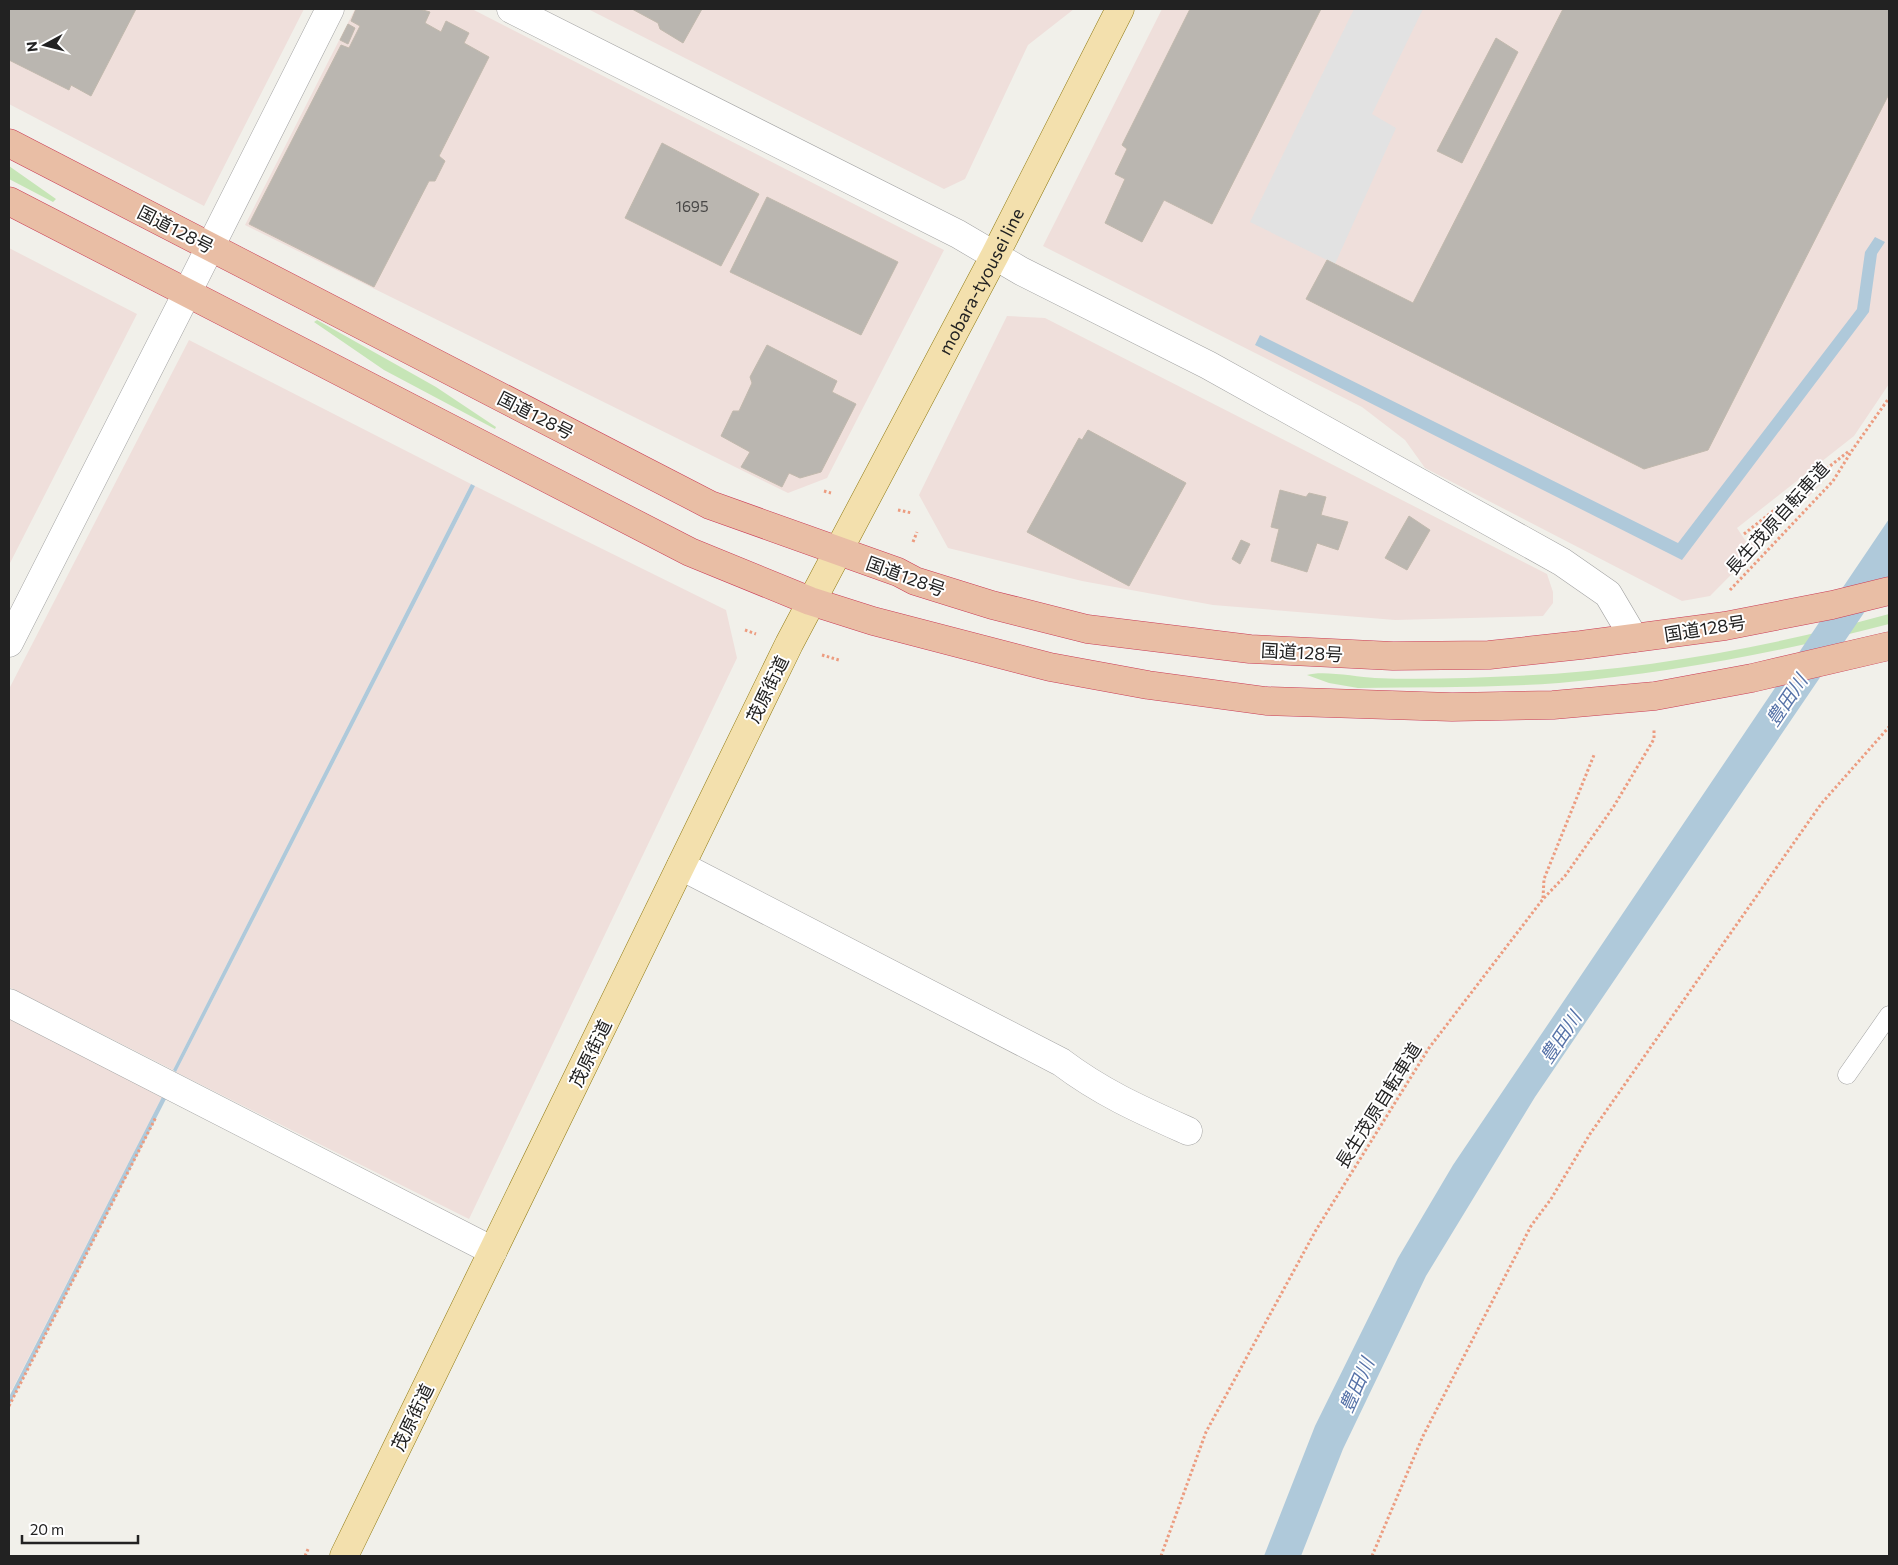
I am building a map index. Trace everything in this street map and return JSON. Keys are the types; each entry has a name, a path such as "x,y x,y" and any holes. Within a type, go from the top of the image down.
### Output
{"highway":[{"name":"国道128号","path":"9,143 710,505 898,572 915,581 992,605 1087,629 1240,648 1393,656 1489,655 1726,626 1832,605 1889,591"},
{"path":"9,201 690,552 810,602 873,621 1050,667 1148,686 1266,701 1452,707 1553,705 1663,695 1761,676 1889,646"}],"main road":[{"name":"mobara-tyousei line","path":"838,551 995,255 1120,9"},
{"name":"茂原街道","path":"344,1556 810,602 838,551"}],"street":[{"path":"9,643 330,9"},
{"path":"511,9 958,234 1021,271 1208,365 1562,562 1608,594 1634,638"},
{"path":"681,866 1061,1062 1089,1083 1123,1102 1188,1131"},
{"path":"9,1003 493,1252"}],"lane":[{"path":"1847,1075 1889,1015"}],"path":[{"name":"長生茂原自転車道","path":"1723,598 1833,481 1853,448 1889,398"},
{"path":"1744,534 1853,448"},
{"name":"長生茂原自転車道","path":"1161,1556 1206,1432 1316,1230 1429,1048 1543,899 1565,876 1609,813 1654,739 1663,695"},
{"path":"1372,1556 1423,1436 1531,1226 1551,1200 1590,1134 1820,804 1889,727"},
{"path":"1543,899 1544,879 1594,755"},
{"path":"9,1406 157,1116"},
{"path":"305,1556 314,1539"}],"shaded area":[{"path":"9,9 304,9 204,206 9,104"},
{"path":"355,9 472,9 944,250 827,478 788,493 245,225"},
{"path":"588,9 1074,9 1028,45 965,179 944,189"},
{"path":"1162,9 1889,9 1889,384 1854,436 1737,528 1747,543 1825,480 1710,596 1682,601 1425,468 1405,440 1362,407 1043,246"},
{"path":"1354,9 1423,9 1372,114 1396,128 1335,264 1250,222"},
{"path":"9,248 137,314 9,565"},
{"path":"1007,316 1045,318 1547,574 1553,592 1553,603 1543,616 1395,620 1213,605 1082,581 948,548 919,495"},
{"path":"189,340 471,484 173,1070 9,987 9,689"},
{"path":"475,486 726,610 737,658 469,1219 176,1072"},
{"path":"9,1018 162,1097 12,1390 9,1389"}],"green space":[{"path":"9,166 56,199 53,202 9,179"},
{"path":"317,320 436,387 496,427 495,429 384,370 314,322"},
{"path":"1889,614 1889,624 1807,644 1684,667 1601,679 1509,686 1358,688 1329,683 1307,675 1322,673 1410,679 1515,676 1609,669 1704,656 1752,647"}],"water":[{"path":"1875,237 1885,242 1877,254 1869,312 1682,560 1255,345 1260,335 1678,543 1857,309 1865,252"},
{"path":"471,484 475,486 176,1072 173,1070"},
{"name":"豊田川","path":"1889,519 1889,576 1535,1097 1426,1276 1343,1449 1301,1556 1264,1556 1315,1426 1398,1258 1453,1165"},
{"path":"162,1097 166,1099 9,1406 9,1397"}],"building":[{"path":"9,9 136,9 91,96 71,85 69,90 9,60"},
{"path":"356,9 419,9 430,12 425,23 441,32 446,21 469,33 464,43 489,57 439,156 445,161 435,181 429,181 374,287 249,224 341,45 349,48 360,26 351,21"},
{"path":"632,9 702,9 683,43 660,29 658,23"},
{"path":"1190,9 1321,9 1212,224 1164,200 1142,242 1105,223 1125,179 1115,174 1127,149 1122,145"},
{"path":"1563,9 1889,9 1889,94 1708,450 1644,469 1306,299 1327,260 1413,303"},
{"path":"348,24 355,28 348,44 340,40"},
{"path":"1496,38 1518,52 1462,163 1437,151"},
{"path":"662,143 759,194 721,266 625,218"},
{"path":"767,197 898,262 861,335 730,272"},
{"path":"767,345 837,381 832,392 856,404 821,472 800,478 789,473 782,487 741,467 750,452 721,436 733,411 739,411 752,383 750,377"},
{"path":"1088,430 1186,483 1129,586 1027,532 1079,438 1082,440"},
{"path":"1280,490 1306,497 1309,493 1326,497 1321,515 1348,522 1338,550 1317,543 1307,572 1271,561 1279,529 1271,527"},
{"path":"1409,516 1430,530 1407,570 1385,558"},
{"path":"1241,540 1250,544 1240,564 1232,559"}]}
